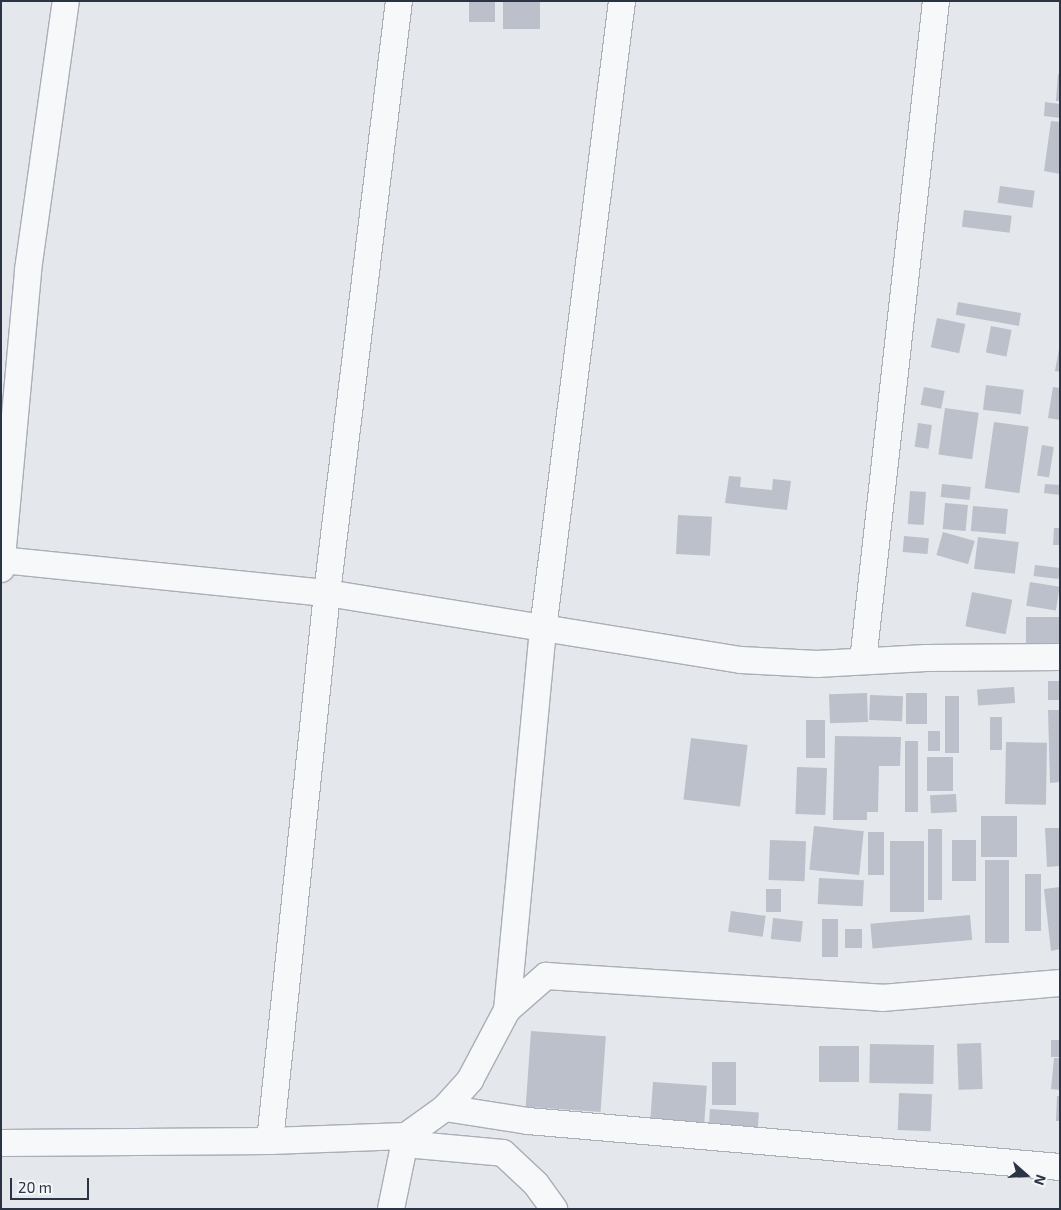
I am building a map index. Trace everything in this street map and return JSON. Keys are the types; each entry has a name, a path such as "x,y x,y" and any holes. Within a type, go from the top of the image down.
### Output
{"street":[{"path":"66,1 28,270 2,563 327,593 741,660 817,664 863,660 1060,657"},
{"path":"270,1141 327,593 399,1"},
{"path":"507,1010 543,629 622,1"},
{"path":"863,660 936,1"},
{"path":"392,1209 406,1140 445,1108 470,1080 507,1010 546,976 882,998 1060,983"},
{"path":"445,1108 528,1120 1060,1167"},
{"path":"1,1143 406,1140 503,1153 536,1184 554,1209"}],"building":[{"path":"469,1 495,1 495,22 469,22"},
{"path":"503,1 540,1 540,29 503,29"},
{"path":"1058,74 1060,74 1060,101 1056,101"},
{"path":"1045,102 1060,104 1060,118 1044,116"},
{"path":"1051,121 1060,122 1060,174 1044,171"},
{"path":"1000,186 1035,191 1032,208 998,203"},
{"path":"964,210 1012,216 1010,233 962,227"},
{"path":"958,302 1021,313 1019,326 956,315"},
{"path":"937,318 965,324 959,353 931,347"},
{"path":"991,326 1012,330 1006,357 986,353"},
{"path":"1060,349 1060,372 1055,371"},
{"path":"986,385 1024,390 1021,414 983,410"},
{"path":"924,387 945,391 941,409 921,405"},
{"path":"1053,387 1060,388 1060,420 1048,418"},
{"path":"945,408 979,413 972,459 938,455"},
{"path":"994,422 1029,427 1019,493 985,488"},
{"path":"918,423 932,425 929,449 915,447"},
{"path":"1042,445 1054,447 1049,477 1037,476"},
{"path":"729,476 741,477 740,487 772,490 773,479 791,481 787,510 725,503"},
{"path":"942,484 971,487 969,500 941,497"},
{"path":"1045,484 1060,485 1060,495 1044,493"},
{"path":"910,491 926,492 924,525 908,524"},
{"path":"945,503 968,505 966,531 943,529"},
{"path":"973,506 1008,509 1006,534 971,531"},
{"path":"678,515 712,517 710,556 676,554"},
{"path":"1054,528 1060,528 1060,545 1053,545"},
{"path":"943,532 975,541 968,564 936,555"},
{"path":"904,536 929,538 928,554 903,552"},
{"path":"978,537 1019,542 1015,574 974,569"},
{"path":"1035,565 1060,568 1058,579 1034,576"},
{"path":"1030,582 1060,587 1056,610 1026,606"},
{"path":"972,592 1012,600 1006,634 965,626"},
{"path":"1026,617 1060,617 1060,643 1026,643"},
{"path":"1048,681 1060,681 1060,700 1048,700"},
{"path":"1014,687 1015,703 978,706 977,690"},
{"path":"867,693 868,722 830,723 829,694"},
{"path":"906,693 927,693 927,724 906,724"},
{"path":"870,695 903,696 902,721 869,720"},
{"path":"945,696 959,696 959,753 945,753"},
{"path":"1048,710 1060,710 1060,782 1050,783"},
{"path":"990,717 1002,717 1002,750 990,750"},
{"path":"806,720 825,720 825,758 806,758"},
{"path":"928,731 940,731 940,751 928,751"},
{"path":"835,736 901,737 900,766 879,766 878,812 867,812 867,820 833,820"},
{"path":"691,738 748,745 740,806 683,800"},
{"path":"905,741 918,741 918,812 905,812"},
{"path":"1006,742 1047,743 1046,805 1005,804"},
{"path":"927,757 953,757 953,791 927,791"},
{"path":"797,767 827,768 825,815 795,814"},
{"path":"956,794 957,812 931,813 930,795"},
{"path":"981,816 1017,816 1017,857 981,857"},
{"path":"814,826 864,831 859,875 809,870"},
{"path":"1045,828 1060,828 1060,866 1047,867"},
{"path":"928,829 942,829 942,900 928,900"},
{"path":"868,832 884,832 884,875 868,875"},
{"path":"770,840 806,841 805,881 769,880"},
{"path":"952,840 976,840 976,881 952,881"},
{"path":"890,841 924,841 924,912 890,912"},
{"path":"985,860 1009,860 1009,943 985,943"},
{"path":"1025,874 1041,874 1041,931 1025,931"},
{"path":"819,878 864,880 863,906 818,904"},
{"path":"1060,887 1060,949 1051,951 1044,889"},
{"path":"766,889 781,889 781,912 766,912"},
{"path":"731,911 766,916 763,937 728,932"},
{"path":"970,915 972,940 873,949 870,924"},
{"path":"773,918 803,921 801,942 771,939"},
{"path":"822,919 838,919 838,957 822,957"},
{"path":"845,929 862,929 862,948 845,948"},
{"path":"531,1031 606,1036 601,1112 526,1107"},
{"path":"1051,1040 1060,1040 1060,1057 1051,1057"},
{"path":"981,1043 983,1089 959,1090 957,1044"},
{"path":"870,1044 934,1045 933,1084 869,1083"},
{"path":"819,1046 859,1046 859,1082 819,1082"},
{"path":"1054,1058 1060,1058 1060,1090 1051,1089"},
{"path":"712,1062 736,1062 736,1105 712,1105"},
{"path":"653,1082 707,1086 704,1125 650,1121"},
{"path":"899,1093 932,1094 931,1131 898,1130"},
{"path":"1057,1096 1060,1096 1060,1121 1056,1121"},
{"path":"710,1109 759,1112 757,1132 709,1129"}]}
